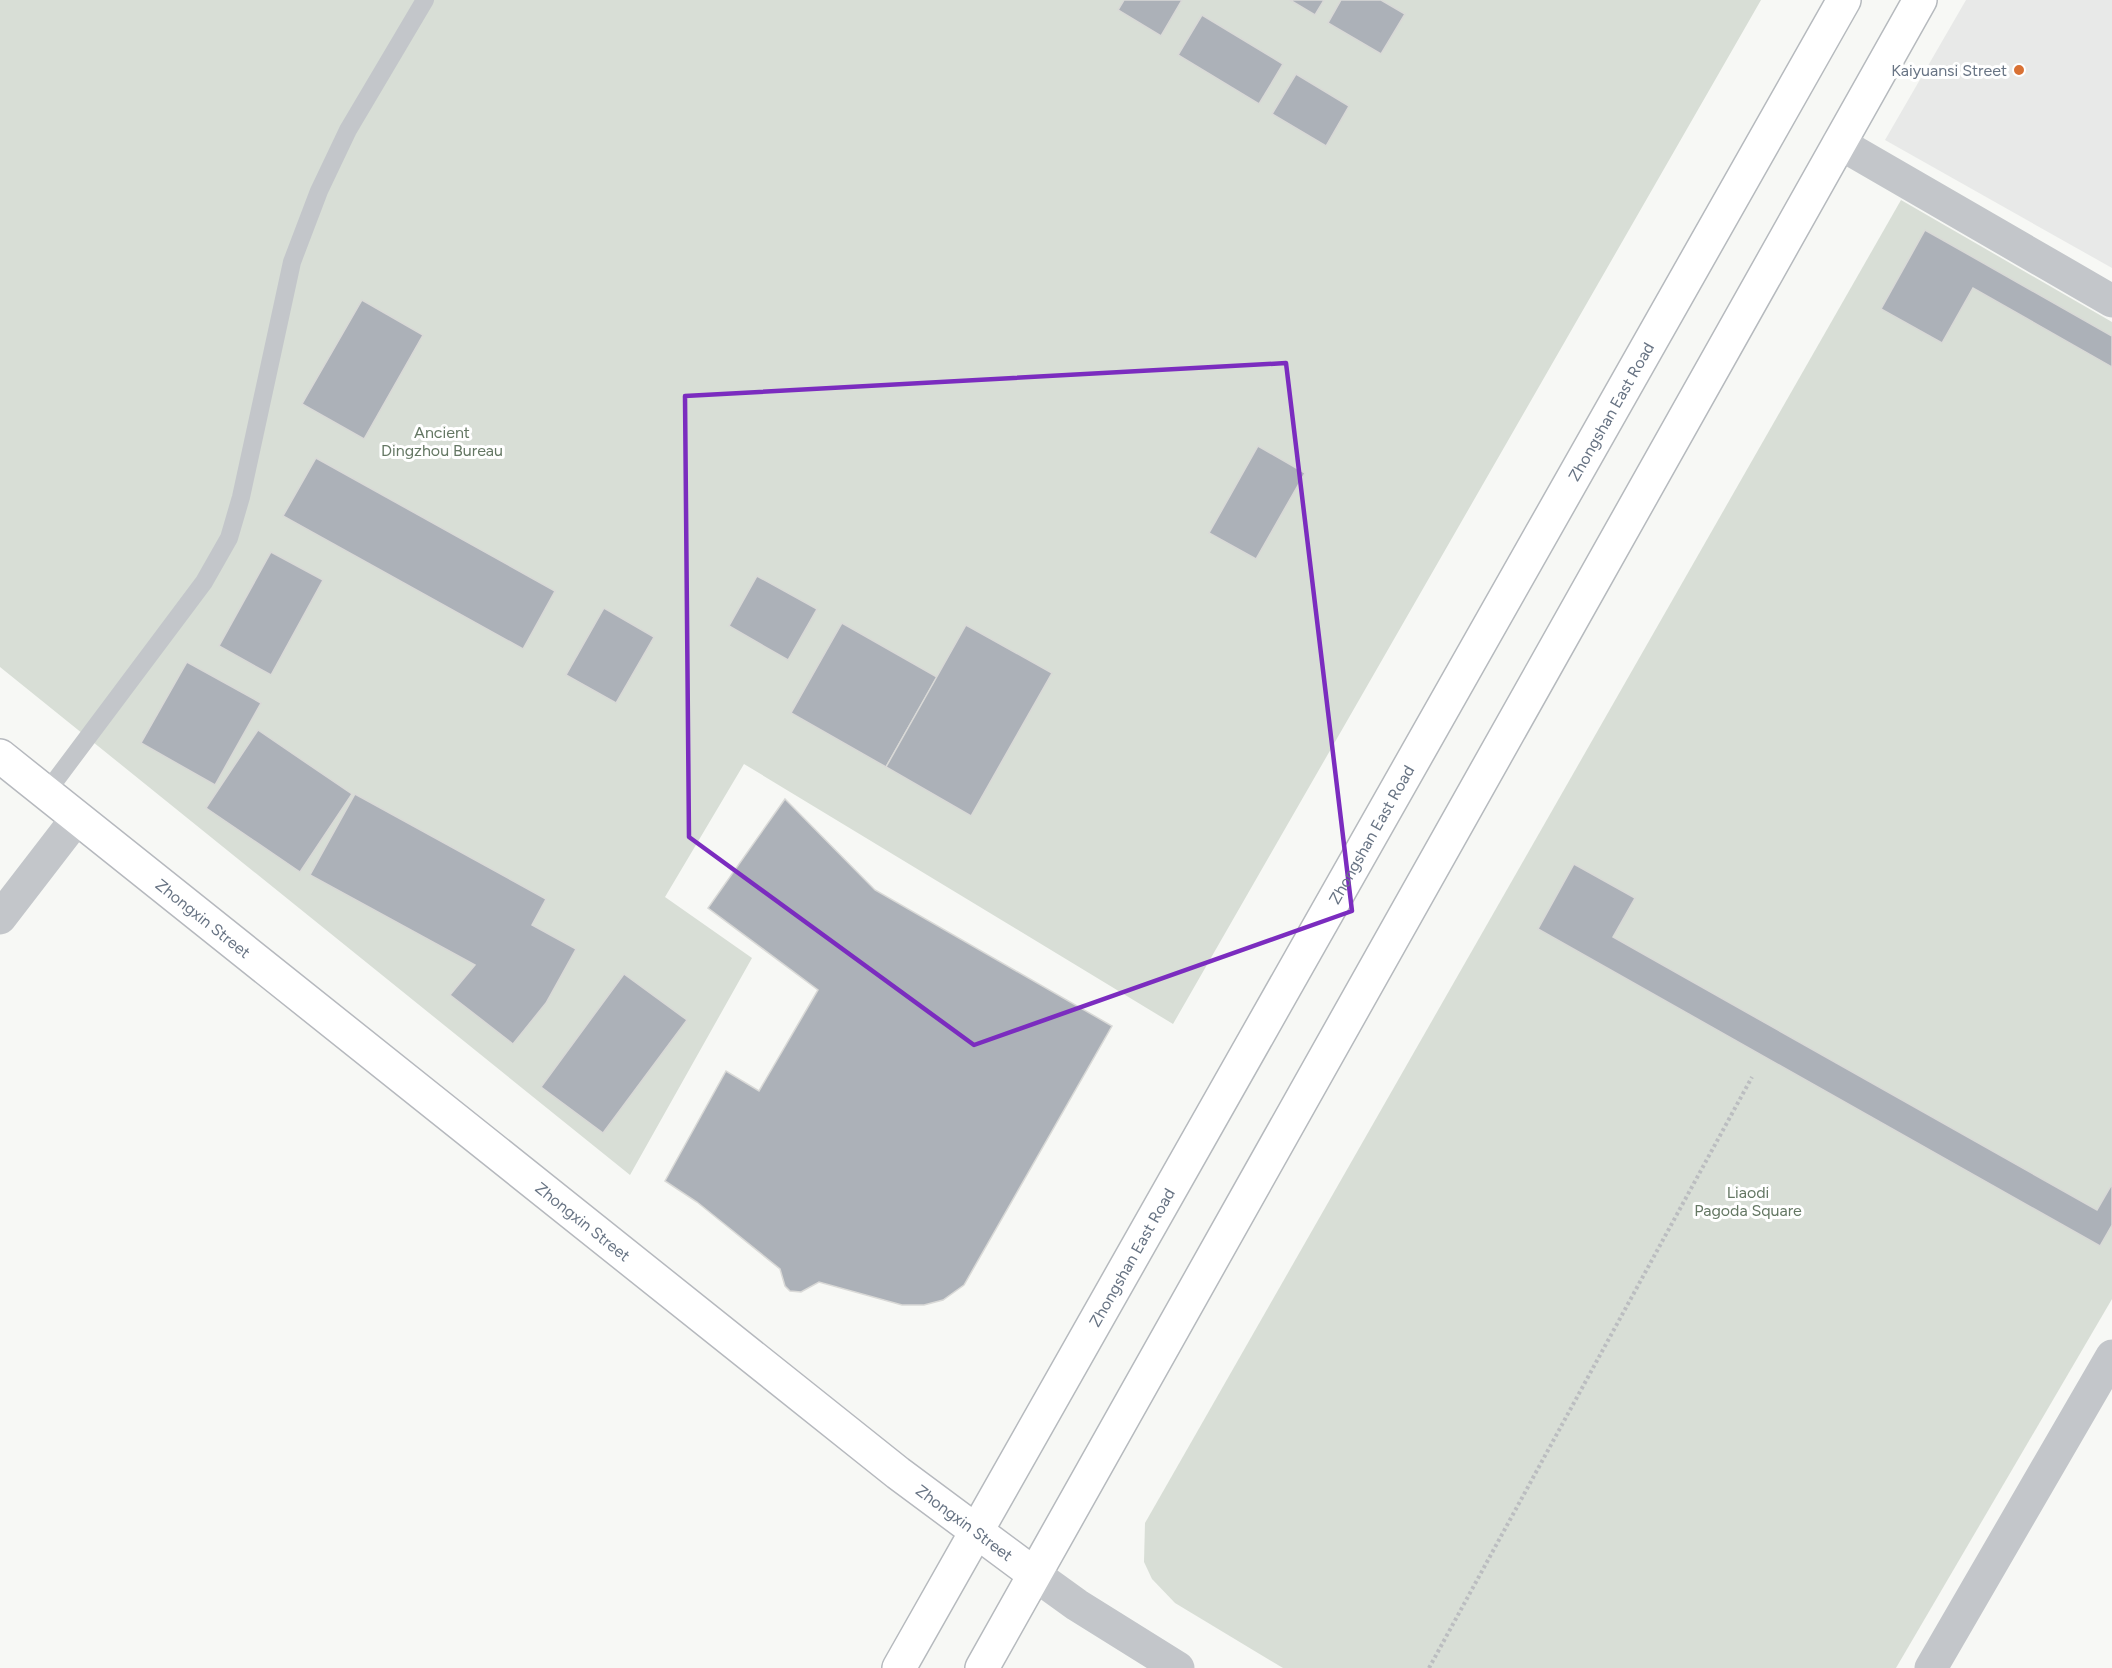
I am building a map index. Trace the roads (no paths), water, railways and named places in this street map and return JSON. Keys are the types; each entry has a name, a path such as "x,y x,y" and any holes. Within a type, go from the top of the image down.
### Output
{"main road":[{"name":"Zhongshan East Road","path":"899,1668 1844,0"},
{"path":"982,1668 1920,0"},
{"name":"Zhongxin Street","path":"0,756 889,1467 1035,1574"}],"street":[{"path":"1839,143 2112,301"},
{"path":"0,918 77,818"},
{"path":"1931,1668 2112,1356"},
{"name":"Zhongxin Street","path":"1035,1574 1077,1605 1178,1668"}],"lane":[{"path":"46,793 204,582 229,538 241,497 292,262 319,191 348,130 425,0"}],"place":[{"name":"Kaiyuansi Street","path":"2019,70"}],"park label":[{"name":"Ancient Dingzhou Bureau","path":"442,441"},
{"name":"Liaodi Pagoda Square","path":"1748,1201"}]}
